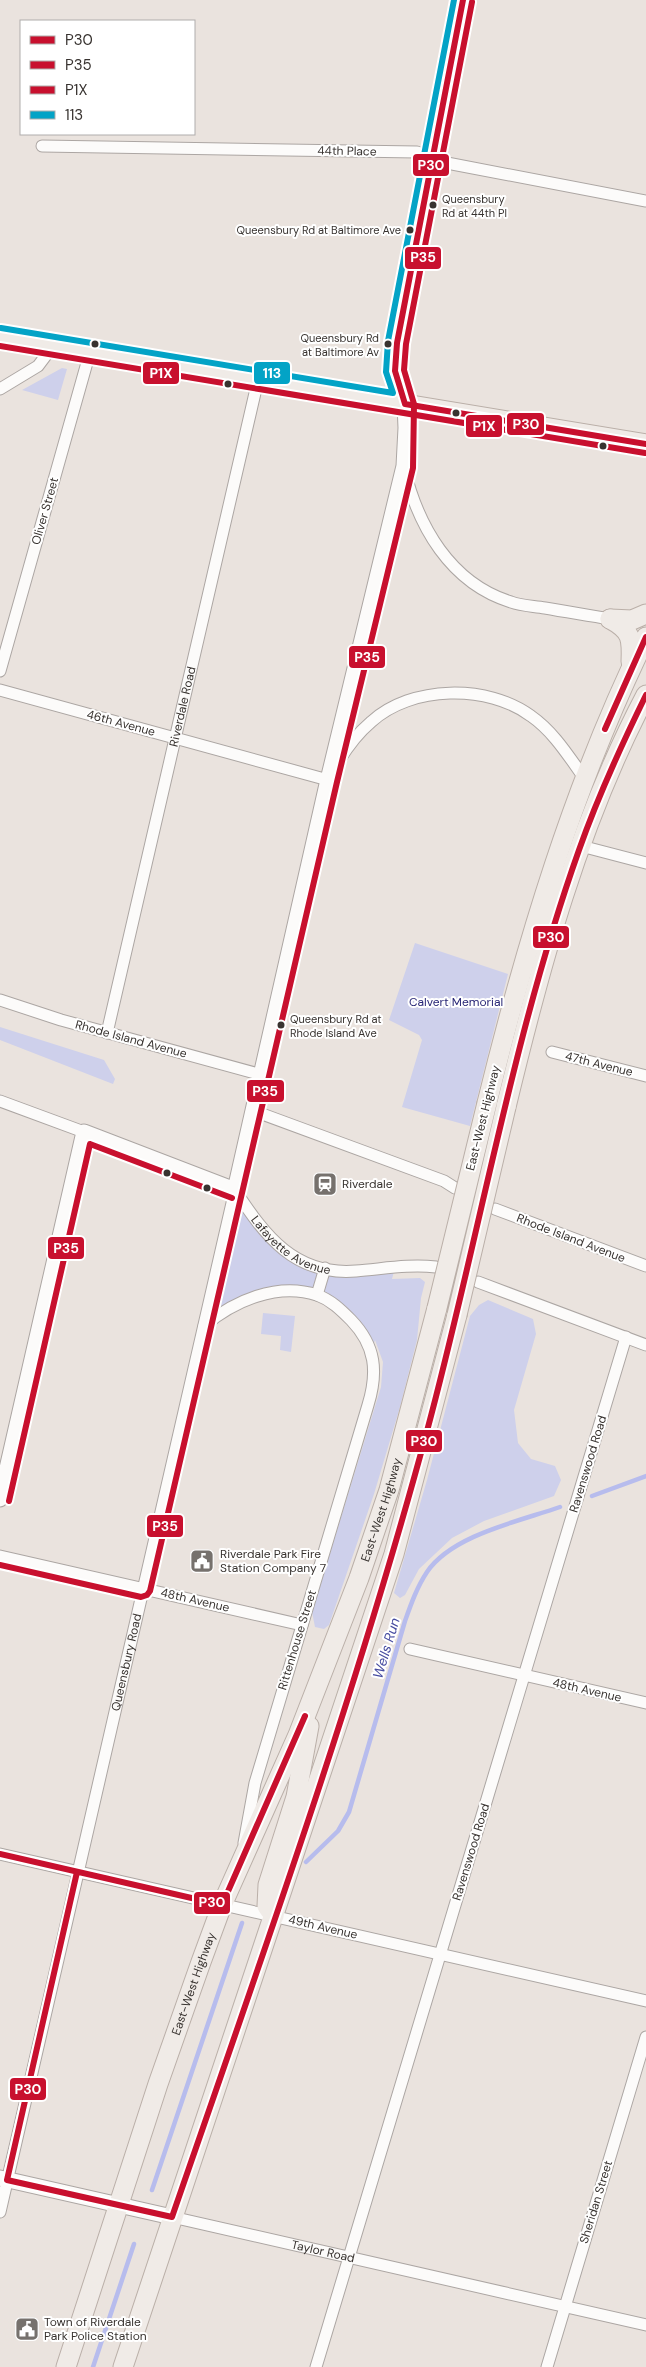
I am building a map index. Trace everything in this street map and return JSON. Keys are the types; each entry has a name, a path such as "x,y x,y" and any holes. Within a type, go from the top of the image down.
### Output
{"main road":[{"path":"0,337 646,444"},
{"path":"610,619 632,620 646,614"},
{"path":"610,619 627,630 631,638 630,669"},
{"name":"East-West Highway","path":"66,2367 118,2205 222,1905 319,1680 359,1578 389,1490 530,940 586,779 630,669 646,637"},
{"name":"East-West Highway","path":"123,2367 394,1554 545,958 581,846 621,745 646,695"},
{"path":"274,1916 267,1906 268,1885 296,1798 319,1680"}],"street":[{"name":"Queensbury Road","path":"0,2212 4,2179 254,1111 328,780 404,466 405,404 398,384 396,357 431,158 462,0"},
{"name":"44th Place","path":"42,146 417,152 447,163 646,201"},
{"path":"0,388 38,366 53,346"},
{"name":"Oliver Street","path":"0,671 90,352"},
{"name":"Riverdale Road","path":"107,1033 258,380"},
{"path":"404,466 412,500 436,544 451,563 480,588 513,603 610,619"},
{"name":"46th Avenue","path":"0,690 328,780"},
{"path":"328,780 341,756 376,718 404,701 456,693 491,697 516,706 550,732 586,779"},
{"path":"581,846 646,863"},
{"name":"Rhode Island Avenue","path":"0,1000 107,1033 262,1075"},
{"name":"47th Avenue","path":"552,1052 646,1076"},
{"path":"0,1101 235,1190"},
{"path":"254,1111 444,1181 455,1188"},
{"path":"0,1499 84,1132"},
{"name":"Lafayette Avenue","path":"235,1190 269,1238 302,1261 325,1268 347,1271 408,1265 436,1267"},
{"name":"Rhode Island Avenue","path":"495,1209 646,1266"},
{"path":"204,1326 222,1311 241,1301 262,1295 294,1291 317,1295 325,1268"},
{"path":"478,1282 646,1345"},
{"name":"Rittenhouse Street","path":"240,1864 256,1783 375,1378 375,1367 366,1341 359,1330 341,1311 317,1295"},
{"name":"Ravenswood Road","path":"316,2367 626,1337"},
{"name":"48th Avenue","path":"0,1556 302,1625"},
{"name":"48th Avenue","path":"410,1649 646,1703"},
{"name":"49th Avenue","path":"0,1854 646,2001"},
{"name":"Sheridan Street","path":"547,2367 646,2037"},
{"name":"Taylor Road","path":"4,2179 646,2325"}],"green space":[{"path":"62,368 67,369 58,400 22,390"},
{"name":"Calvert Memorial","path":"415,943 508,974 470,1126 402,1107 422,1040 419,1035 389,1020"},
{"path":"0,1027 104,1060 115,1079 113,1084 0,1040"},
{"path":"236,1191 259,1226 312,1265 395,1267 392,1279 420,1278 425,1282 421,1298 417,1340 400,1407 374,1494 329,1625 324,1629 315,1627 312,1612 381,1387 383,1362 375,1340 371,1354 360,1330 317,1295 261,1295 204,1326"},
{"path":"488,1300 533,1319 536,1334 514,1410 518,1443 531,1459 555,1466 561,1480 554,1496 484,1521 452,1538 419,1569 405,1595 400,1598 394,1593 427,1480 470,1316 479,1305"},
{"path":"263,1313 295,1316 291,1352 280,1350 281,1336 261,1334"}],"waterway":[{"name":"Wells Run","path":"592,1496 646,1476"},
{"name":"Wells Run","path":"306,1862 338,1831 349,1812 405,1621 417,1590 427,1572 438,1559 470,1539 507,1524 560,1507"},
{"path":"152,2190 242,1923"},
{"path":"93,2367 134,2244"}],"transit line":[{"name":"113","path":"1,328 393,393 386,372 388,341 454,0"},
{"name":"P30","path":"405,404 395,371 397,343 463,0"},
{"name":"P35","path":"0,1565 141,1597 147,1595 150,1591 337,782 413,468 414,404 404,370 406,344 472,2"},
{"name":"P1X","path":"0,346 645,453"},
{"name":"P30","path":"405,404 646,444"},
{"name":"P30","path":"605,729 646,637"},
{"name":"P30","path":"77,1872 7,2180 172,2217 306,1826 399,1530 446,1358 515,1066 555,921 594,810 646,695"},
{"name":"P35","path":"9,1501 90,1144 232,1198"},
{"name":"P30","path":"0,1854 222,1905 305,1716"}],"place":[{"name":"Queensbury Rd at 44th Pl","path":"433,205"},
{"name":"Queensbury Rd at Baltimore Ave","path":"410,230"},
{"name":"Queensbury Rd at Baltimore Av","path":"388,344"},
{"name":"Queensbury Rd at Rhode Island Ave","path":"281,1025"},
{"name":"Riverdale","path":"325,1184"},
{"name":"Riverdale Park Fire Station Company 7","path":"202,1561"},
{"name":"Town of Riverdale Park Police Station","path":"27,2329"}]}
